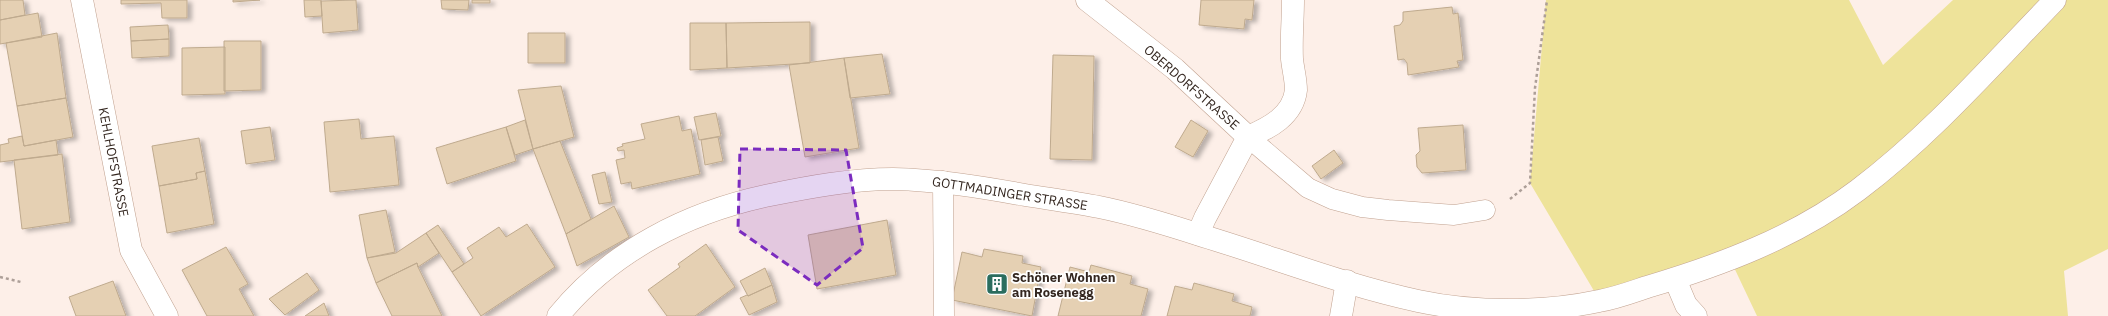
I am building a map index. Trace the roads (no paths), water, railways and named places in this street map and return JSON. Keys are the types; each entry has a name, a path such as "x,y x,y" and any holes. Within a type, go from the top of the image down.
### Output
{"main road":[{"name":"KEHLHOFSTRASSE","path":"82,0 131,250 166,316"},
{"name":"OBERDORFSTRASSE","path":"1087,0 1175,69 1248,137 1198,234"},
{"path":"1248,137 1270,128 1282,117 1292,103 1296,89 1292,58 1293,0"},
{"name":"GOTTMADINGER STRASSE","path":"558,316 588,281 632,249 677,224 732,204 820,184 888,179 943,181 1102,208 1198,234 1419,302 1492,310 1530,310 1600,301 1675,279 1730,259 1785,235 1828,211 1858,190 1946,114 2055,0"},
{"path":"1675,279 1686,305 1696,316"},
{"path":"1341,316 1347,281"}],"lane":[{"path":"1248,137 1308,188 1332,199 1362,207 1454,215 1485,210"},
{"path":"943,181 944,316"}],"place":[{"name":"Schöner Wohnen am Rosenegg","path":"997,284"}]}
